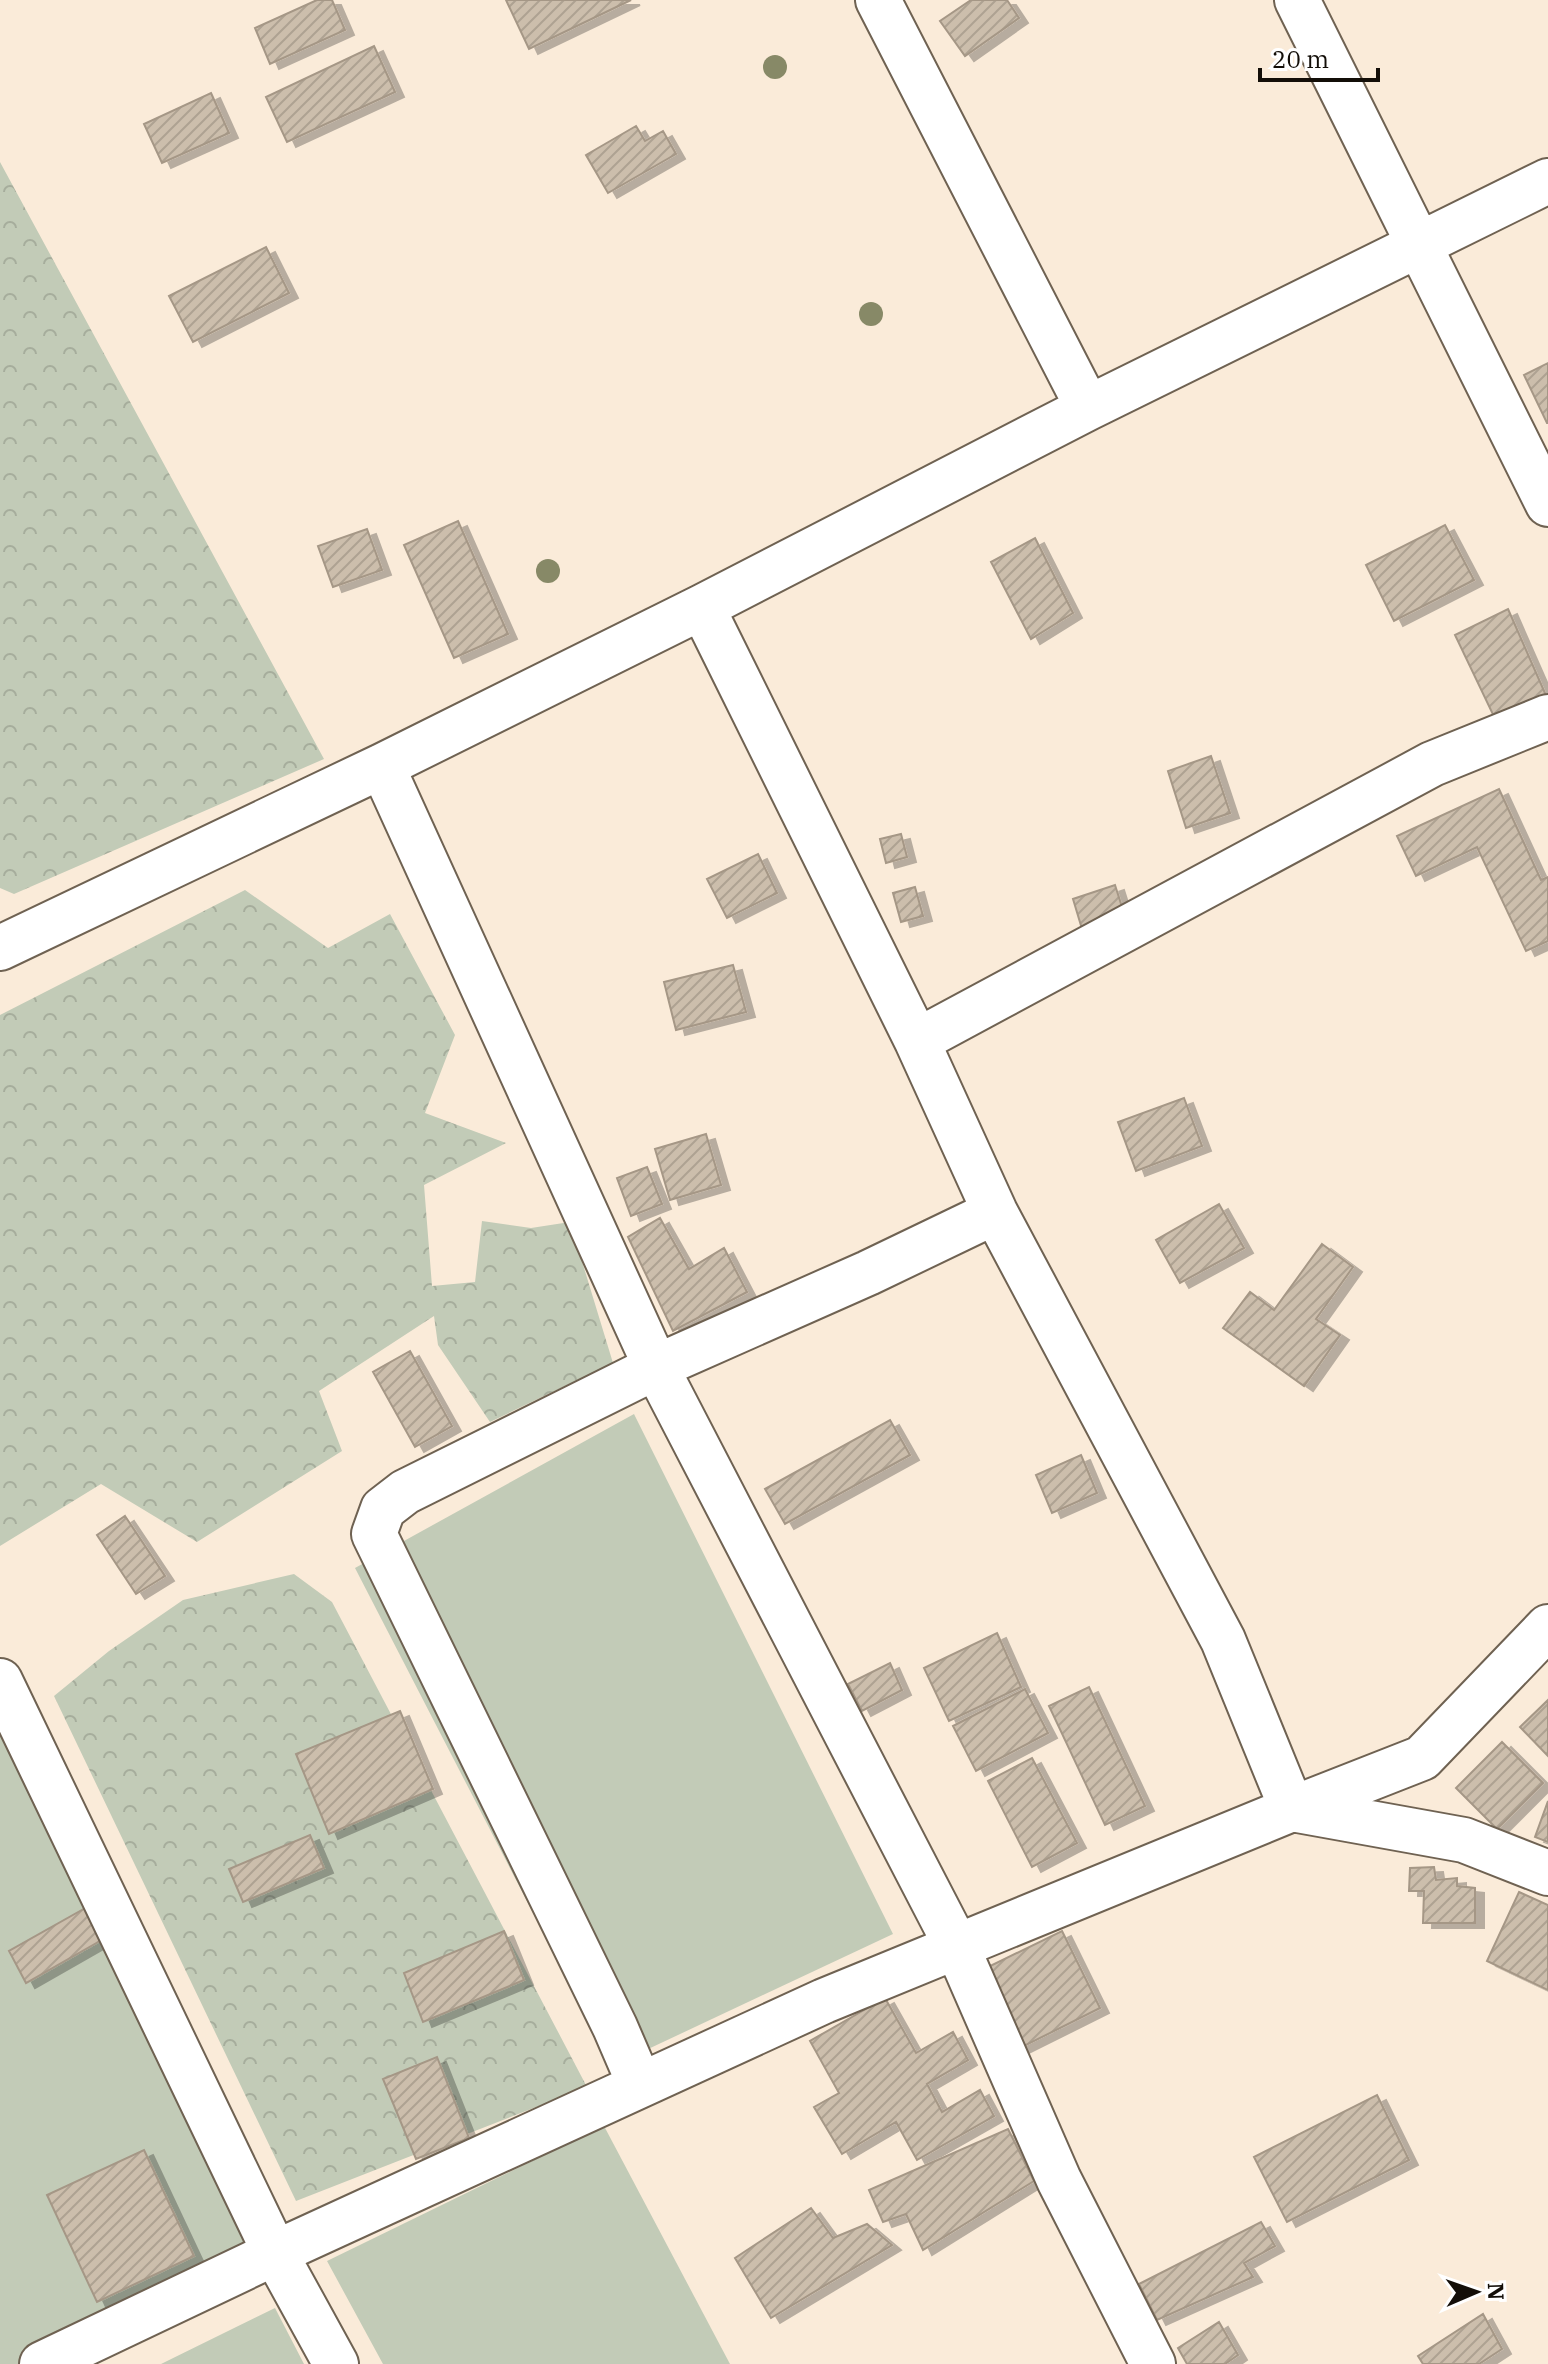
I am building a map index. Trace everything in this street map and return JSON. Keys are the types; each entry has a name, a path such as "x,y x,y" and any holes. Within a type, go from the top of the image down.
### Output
{"street":[{"path":"878,0 1088,408"},
{"path":"1297,0 1548,504"},
{"path":"0,948 382,766 702,607 1088,408 1548,181"},
{"path":"702,607 917,1041 995,1212 1223,1640 1292,1809"},
{"path":"917,1041 1432,764 1548,717"},
{"path":"382,766 656,1367 957,1947 1059,2180 1153,2364"},
{"path":"640,2085 615,2027 374,1534 383,1509 405,1492 656,1367 868,1273 995,1212"},
{"path":"42,2364 275,2253 824,2001 1422,1758 1548,1627"},
{"path":"0,1681 275,2253 336,2364"},
{"path":"1292,1809 1464,1840 1548,1873"}],"green space":[{"path":"0,162 324,759 14,894 0,888"},
{"path":"245,890 328,948 390,914 455,1035 425,1113 506,1143 424,1185 432,1286 475,1282 482,1221 531,1228 570,1222 613,1363 490,1422 438,1345 434,1316 319,1391 342,1451 197,1542 101,1484 0,1546 0,1015"},
{"path":"634,1414 893,1934 612,2066 355,1568"},
{"path":"294,1574 332,1602 587,2087 296,2201 54,1696 109,1651 183,1600"},
{"path":"0,1706 267,2250 21,2364 0,2364"},
{"path":"604,2126 730,2364 383,2364 327,2261"},
{"path":"275,2308 304,2364 161,2364"}],"building":[{"path":"317,0 332,0 345,30 270,64 255,28"},
{"path":"506,0 631,0 529,49"},
{"path":"971,0 1007,0 1019,18 965,56 940,21"},
{"path":"374,46 395,92 287,142 266,97"},
{"path":"211,93 229,133 162,163 144,124"},
{"path":"636,126 645,141 663,131 676,154 608,193 586,155"},
{"path":"266,247 289,293 193,342 169,296"},
{"path":"1548,363 1548,423 1547,423 1524,375"},
{"path":"458,521 508,634 454,658 404,545"},
{"path":"1445,525 1474,580 1394,621 1366,565"},
{"path":"367,529 382,570 333,587 318,546"},
{"path":"1035,538 1073,613 1031,639 991,562"},
{"path":"1508,609 1548,700 1498,725 1455,635"},
{"path":"1211,756 1230,813 1186,828 1168,771"},
{"path":"1499,789 1541,880 1548,877 1548,941 1526,951 1477,847 1416,876 1397,836"},
{"path":"901,834 907,857 886,863 880,839"},
{"path":"758,854 777,893 727,918 707,879"},
{"path":"1115,885 1128,926 1085,939 1073,899"},
{"path":"915,887 923,916 901,922 893,893"},
{"path":"733,965 746,1012 676,1030 664,982"},
{"path":"1184,1098 1202,1146 1136,1171 1118,1122"},
{"path":"706,1134 721,1185 670,1200 655,1149"},
{"path":"647,1167 662,1204 631,1216 617,1178"},
{"path":"1219,1204 1244,1248 1180,1283 1156,1240"},
{"path":"660,1218 689,1269 724,1248 747,1292 673,1331 628,1237"},
{"path":"1322,1244 1353,1267 1316,1319 1340,1335 1304,1386 1223,1328 1250,1292 1274,1310"},
{"path":"410,1351 452,1426 415,1447 373,1372"},
{"path":"890,1420 910,1455 785,1524 765,1489"},
{"path":"1081,1455 1097,1493 1052,1513 1036,1475"},
{"path":"125,1516 165,1576 136,1594 97,1535"},
{"path":"997,1633 1021,1687 949,1721 924,1668"},
{"path":"890,1663 902,1690 862,1711 848,1684"},
{"path":"1089,1687 1145,1806 1105,1825 1049,1706"},
{"path":"1025,1689 1048,1733 976,1771 953,1726"},
{"path":"1548,1700 1548,1756 1520,1727"},
{"path":"400,1711 433,1789 329,1834 296,1754"},
{"path":"1502,1742 1543,1783 1497,1829 1456,1788"},
{"path":"1032,1758 1077,1843 1032,1867 988,1781"},
{"path":"1548,1801 1548,1842 1535,1837"},
{"path":"310,1835 324,1868 243,1902 229,1869"},
{"path":"1434,1867 1436,1880 1457,1878 1457,1886 1475,1888 1475,1923 1423,1923 1424,1891 1409,1891 1410,1868"},
{"path":"1519,1892 1548,1905 1548,1990 1487,1961"},
{"path":"96,1902 114,1933 26,1983 9,1951"},
{"path":"504,1931 524,1980 423,2022 404,1973"},
{"path":"1062,1931 1100,2008 1020,2048 982,1970"},
{"path":"885,1998 916,2053 953,2032 968,2060 927,2084 942,2112 980,2090 994,2116 917,2160 896,2122 842,2154 814,2107 839,2093 810,2041"},
{"path":"437,2057 469,2138 416,2159 383,2079"},
{"path":"1377,2095 1409,2160 1287,2222 1254,2157"},
{"path":"1008,2129 1034,2181 923,2250 906,2214 883,2222 869,2190"},
{"path":"144,2150 194,2256 97,2302 47,2195"},
{"path":"811,2208 833,2238 867,2224 892,2245 771,2318 735,2258"},
{"path":"1261,2222 1275,2246 1244,2263 1253,2277 1157,2320 1139,2284"},
{"path":"1483,2314 1502,2349 1479,2364 1423,2364 1418,2356"},
{"path":"1219,2322 1238,2355 1225,2364 1187,2364 1178,2348"}]}
